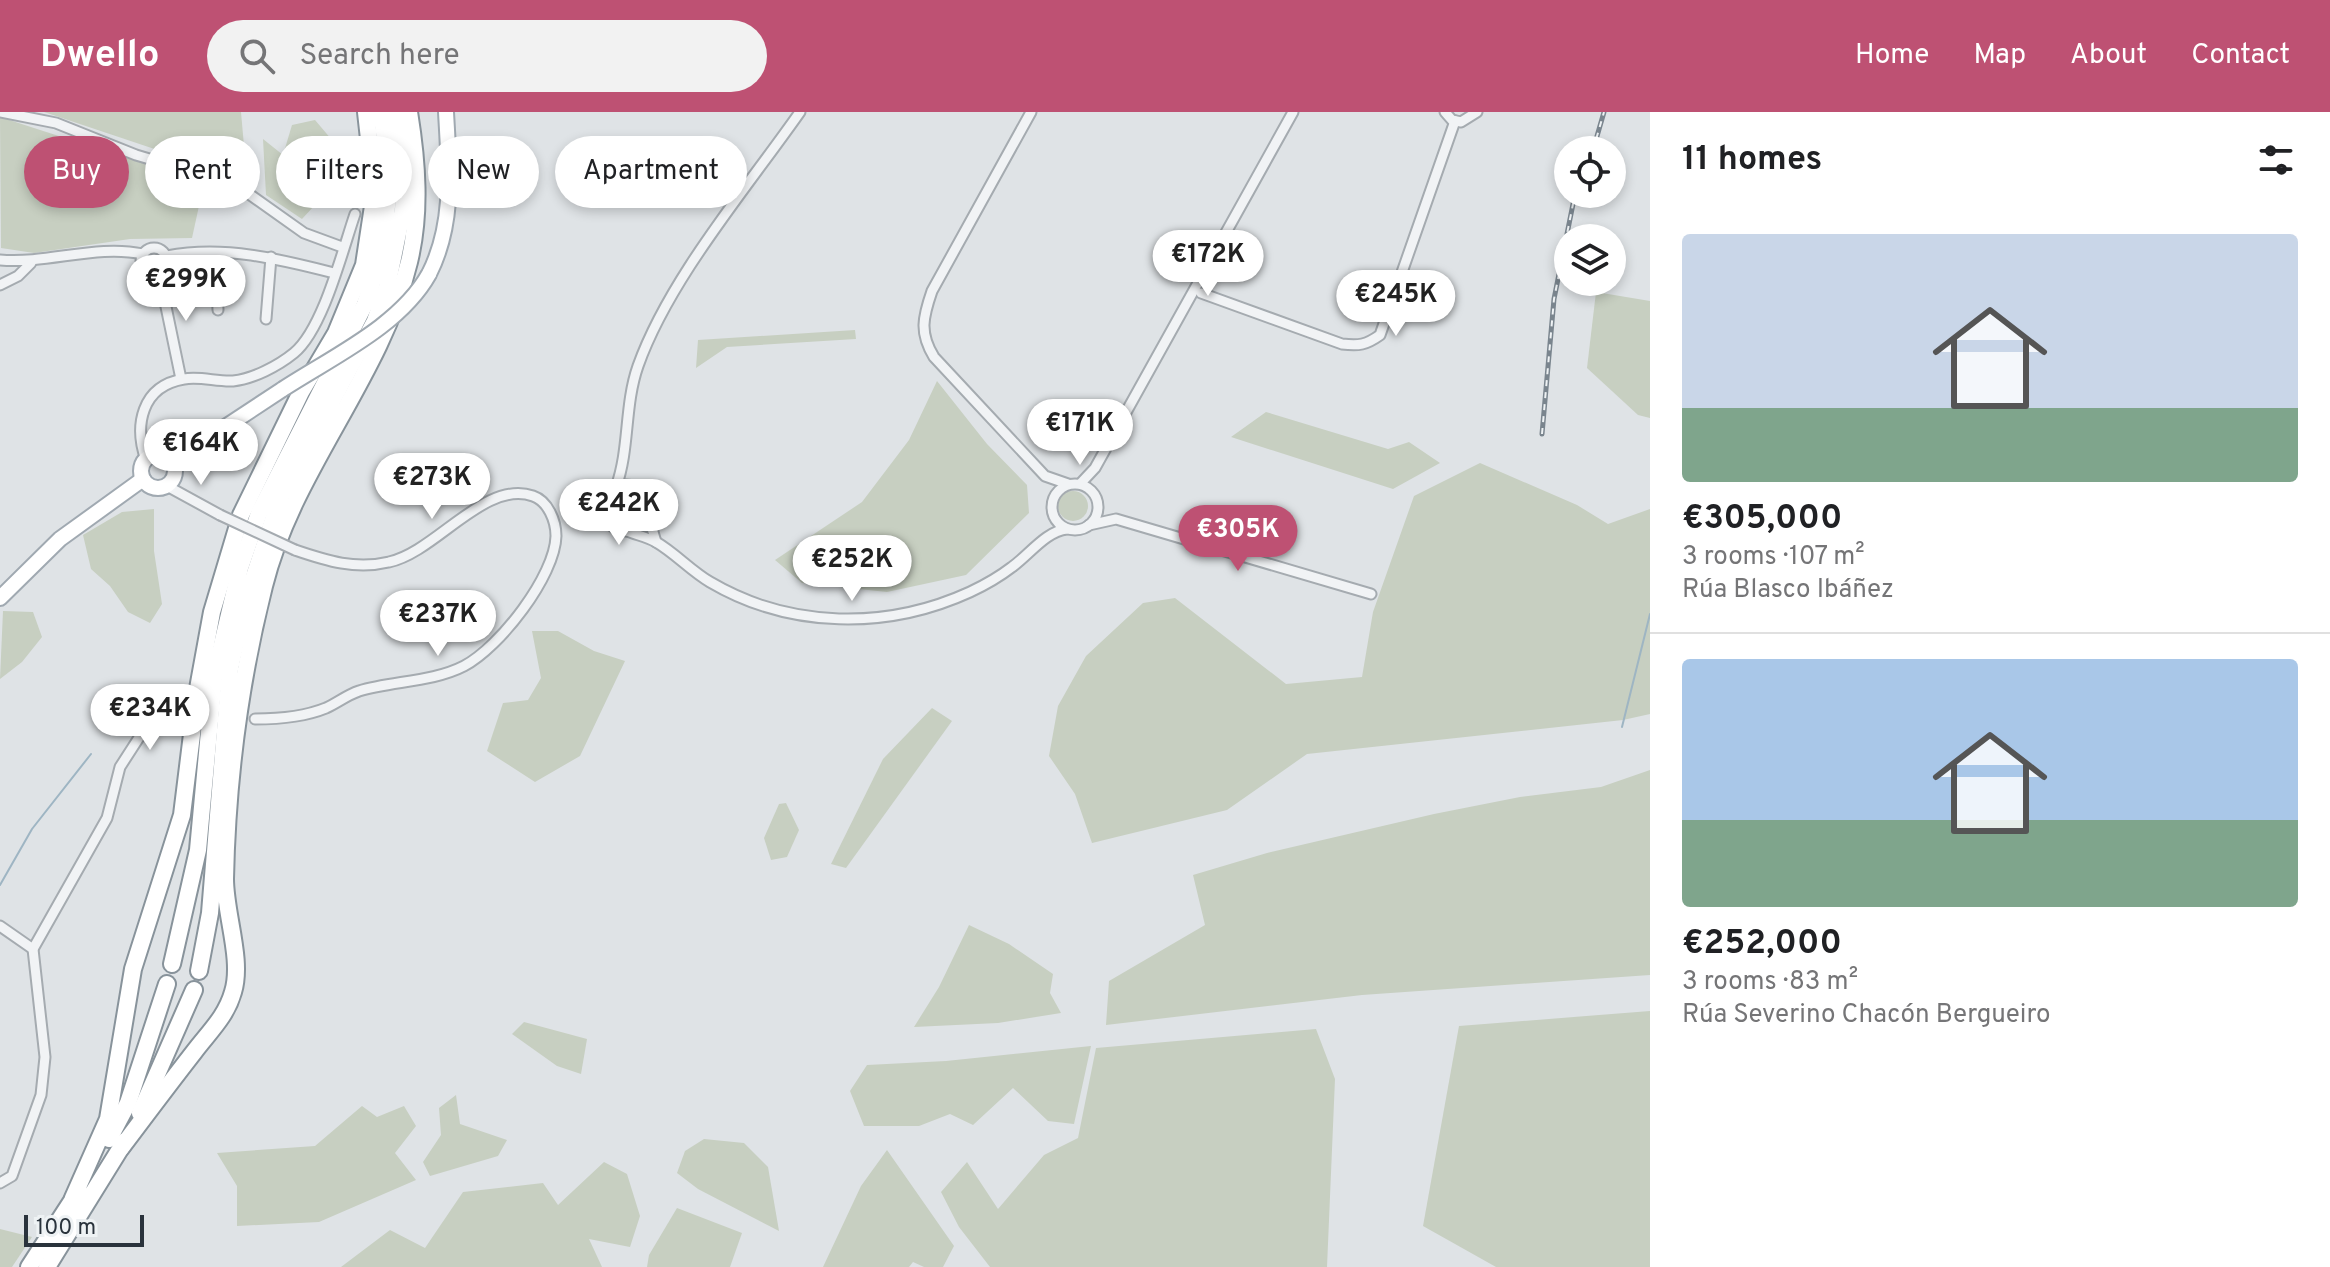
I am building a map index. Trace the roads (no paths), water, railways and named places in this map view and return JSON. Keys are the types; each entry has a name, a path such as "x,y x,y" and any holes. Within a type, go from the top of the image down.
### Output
{"highway":[{"path":"73,1198 108,1119 133,969 182,815 197,694 212,612 241,515 301,392 336,333 364,265 375,193 366,112"},
{"path":"172,964 198,850 214,678 240,568 266,499 365,304 381,257 389,189 381,112"},
{"path":"199,971 210,913 226,699 243,609 281,496 375,321 387,287 403,209 404,174 396,112"},
{"path":"47,1267 121,1148 222,1018 235,989 235,957 226,917 225,878 243,678 265,582 291,510 382,339 410,260 417,184 409,112"},
{"path":"29,1267 128,1103 167,984"},
{"path":"121,1148 194,990"}],"main road":[{"path":"172,462 388,319 407,303 429,274 441,250 447,222 446,112"},
{"path":"162,455 172,462 175,473 167,486 151,487 143,479 142,469 146,460 162,455"},
{"path":"0,598 60,539 143,479"}],"street":[{"path":"1,112 56,123 123,150 224,181 249,194 304,233 342,247"},
{"path":"800,112 687,273 653,331 631,392 624,465 616,487 605,499 604,516 615,529 656,542 691,570 737,596 787,612 849,620 904,614 967,593 1010,569 1048,536 1116,519 1371,594"},
{"path":"1031,112 932,291 923,315 923,336 934,357 1045,476 1053,498 1048,536"},
{"path":"1080,484 1095,468 1293,112"},
{"path":"1445,112 1455,121 1467,121 1477,112"},
{"path":"1201,293 1342,344 1359,346 1369,343 1380,335 1455,121"},
{"path":"146,460 137,434 144,409 157,393 181,379 233,381 250,378 293,354 309,339 319,320 355,214"},
{"path":"0,260 31,263 121,249 143,254 155,247 167,256 216,253 271,257 334,273"},
{"path":"216,253 218,310"},
{"path":"143,254 144,269 159,273"},
{"path":"159,273 166,266 167,256"},
{"path":"266,319 271,257"},
{"path":"1,286 18,276 31,263"},
{"path":"159,273 181,379"},
{"path":"624,465 629,485"},
{"path":"1089,525 1097,513 1095,468"},
{"path":"1045,476 1068,484 1080,484 1116,519"},
{"path":"1053,498 1068,484"},
{"path":"616,487 629,485 643,493 656,542"},
{"path":"167,486 295,550 331,562 362,566 392,562 424,548 481,504 505,495 536,497 545,505 556,531 549,569 536,590 488,648 465,665 350,694 326,708 300,716 255,719"},
{"path":"627,531 640,526 648,514"},
{"path":"1053,516 1067,529"},
{"path":"0,1183 12,1176 41,1095 45,1057 33,949 107,818 120,767 160,705 168,702"},
{"path":"0,926 33,949"}],"waterway":[{"path":"1622,727 1650,614"},
{"path":"0,885 32,829 91,754"}],"tunnel":[{"path":"168,702 197,708"}],"railway":[{"path":"1597,136 1604,112"},
{"path":"1542,434 1554,299 1572,208"}]}
